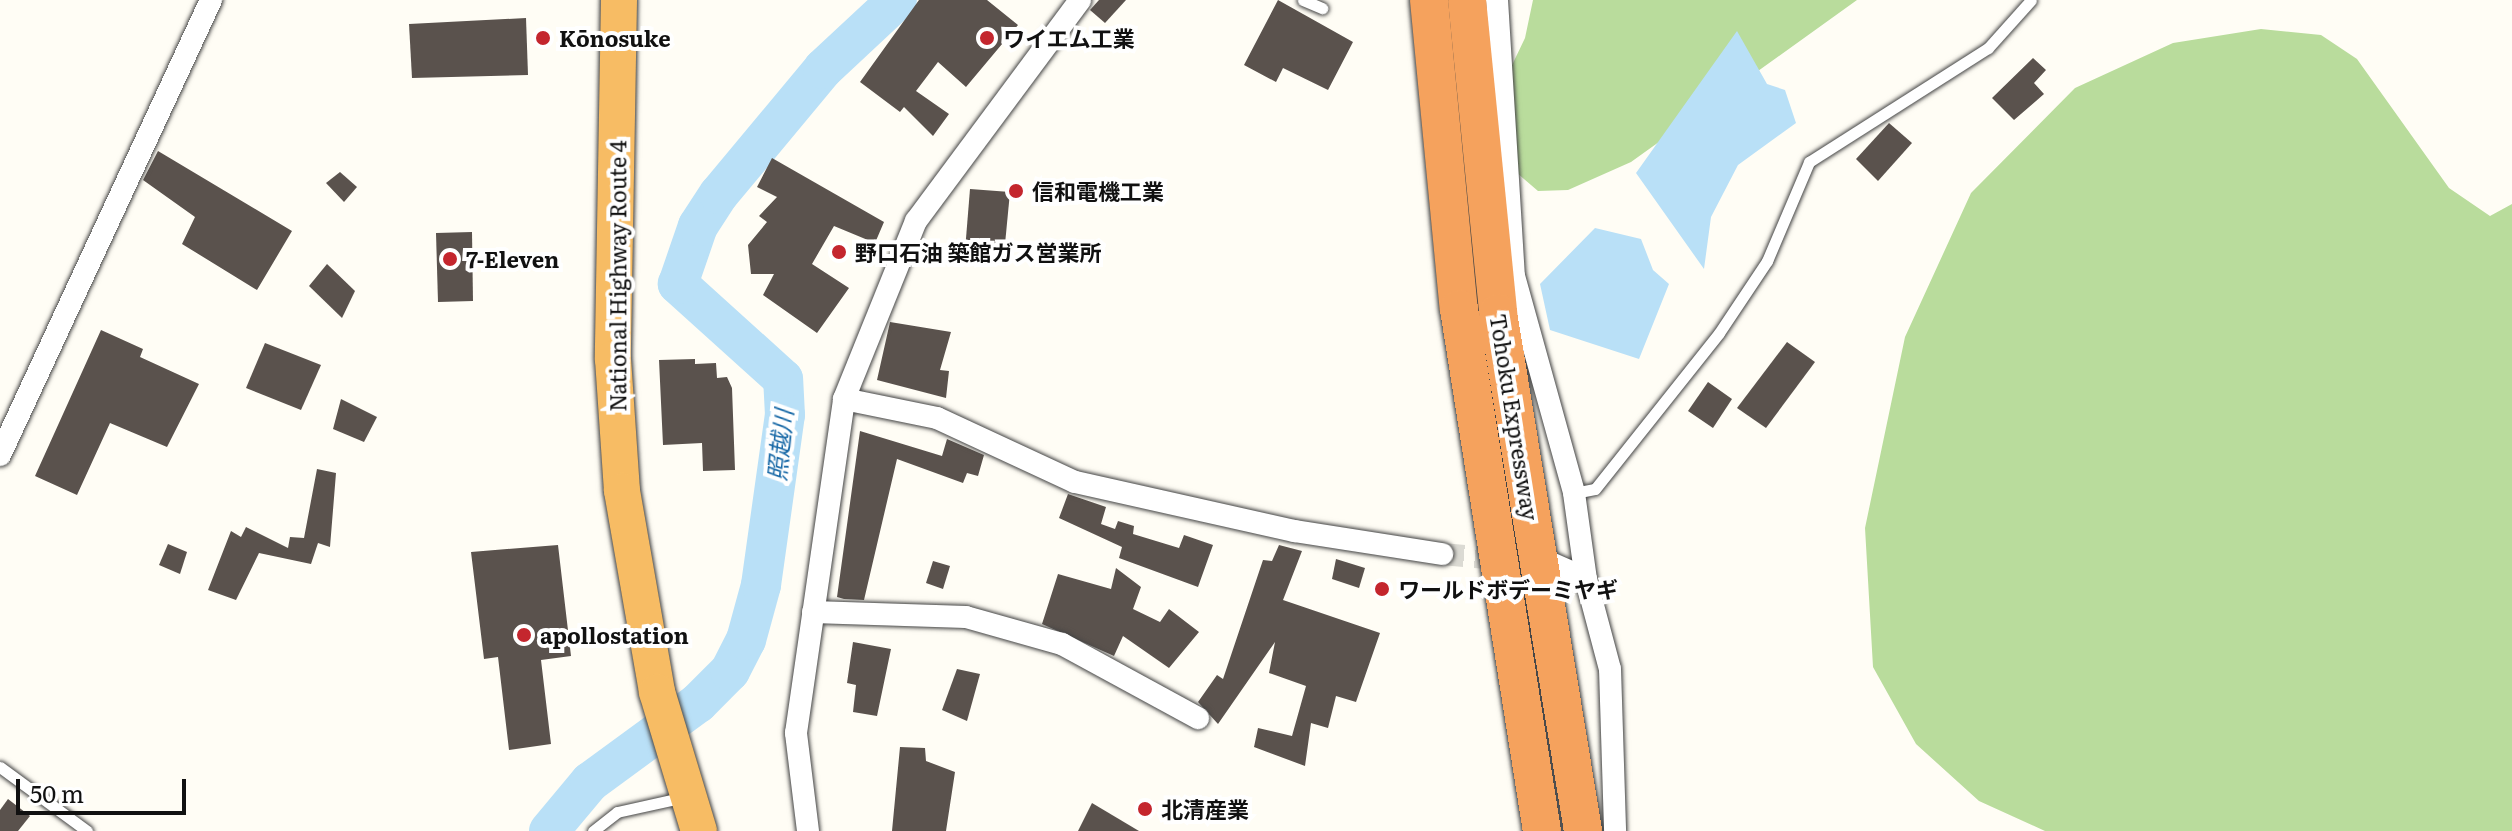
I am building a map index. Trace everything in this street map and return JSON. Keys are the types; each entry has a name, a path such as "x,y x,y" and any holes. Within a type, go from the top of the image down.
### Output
{"highway":[{"name":"National Highway Route 4","path":"619,0 614,374 622,491 657,692 683,790 699,831"},
{"name":"Tohoku Expressway","path":"1429,0 1459,309 1542,831"},
{"name":"Tohoku Expressway","path":"1467,0 1498,313 1583,831"}],"street":[{"path":"0,455 211,0"},
{"path":"808,831 796,733 844,399 916,221 1080,0"},
{"path":"1497,0 1514,276 1574,493 1586,579 1610,669 1615,831"},
{"path":"844,399 937,418 1075,482 1295,531 1442,554"},
{"path":"1553,564 1586,579"},
{"path":"813,612 966,617 1062,644 1198,718"}],"lane":[{"path":"1303,0 1322,8"},
{"path":"1574,493 1595,489 1719,333 1767,261 1809,162 1988,48 2031,0"},
{"path":"0,767 87,831"},
{"path":"593,831 617,812 683,790"}],"green space":[{"path":"1533,0 1857,0 1631,162 1568,190 1538,191 1517,173 1503,84 1525,38"},
{"path":"2261,29 2321,35 2357,59 2449,188 2490,216 2512,204 2512,831 2045,831 1979,801 1916,744 1873,667 1865,528 1905,337 1971,193 2075,88 2173,43"}],"water":[{"path":"1737,31 1767,84 1785,90 1796,123 1738,165 1711,217 1704,269 1636,173"},
{"path":"1595,228 1641,239 1653,270 1669,284 1639,359 1550,330 1540,284"}],"building":[{"path":"919,0 987,0 1018,25 966,87 938,62 916,91 949,114 933,136 904,107 900,112 860,82"},
{"path":"1099,0 1126,0 1105,23 1090,10"},
{"path":"1278,0 1353,42 1328,90 1283,68 1276,82 1244,65"},
{"path":"526,18 528,75 412,78 409,24"},
{"path":"2033,58 2046,70 2034,83 2044,94 2014,120 1992,98"},
{"path":"1889,123 1912,143 1878,181 1856,159"},
{"path":"158,151 292,231 257,290 182,244 195,217 143,180"},
{"path":"772,158 884,222 875,243 834,226 812,264 849,288 817,333 763,295 774,274 751,274 748,245 767,222 759,216 777,197 757,187"},
{"path":"340,172 357,187 344,202 326,183"},
{"path":"970,189 1010,192 1003,265 964,263"},
{"path":"472,232 473,301 438,302 436,233"},
{"path":"327,264 355,291 342,318 309,286"},
{"path":"890,322 951,332 940,370 949,371 946,398 877,380"},
{"path":"101,330 143,349 140,357 199,384 167,447 110,423 77,495 35,476"},
{"path":"1787,342 1815,362 1766,428 1737,408"},
{"path":"265,343 321,365 301,410 246,388"},
{"path":"695,359 695,364 716,363 717,378 727,377 732,388 735,470 703,471 702,443 663,445 659,360"},
{"path":"1708,382 1732,399 1713,428 1688,411"},
{"path":"341,399 377,417 364,442 333,429"},
{"path":"860,431 942,456 947,439 984,455 978,476 967,473 963,483 897,459 864,600 837,597"},
{"path":"317,469 336,473 330,547 318,543 311,564 259,553 236,600 208,590 231,531 241,537 246,527 288,548 290,537 304,538"},
{"path":"1068,494 1106,507 1101,524 1115,529 1118,521 1134,526 1133,534 1179,548 1184,535 1213,545 1198,587 1119,558 1122,547 1059,518"},
{"path":"168,544 187,552 180,574 159,565"},
{"path":"558,545 571,656 541,660 551,744 509,750 498,657 484,659 471,552"},
{"path":"1279,545 1302,551 1283,600 1380,633 1356,702 1336,696 1328,728 1311,723 1305,766 1254,747 1258,728 1292,736 1306,686 1269,673 1275,642 1218,724 1198,702 1217,675 1223,679 1263,560 1272,561"},
{"path":"1336,559 1365,568 1359,588 1332,579"},
{"path":"933,561 950,566 943,589 926,583"},
{"path":"1116,568 1141,587 1133,609 1160,622 1169,609 1199,632 1169,668 1123,636 1114,656 1042,624 1058,574 1111,589"},
{"path":"853,642 891,649 877,716 853,712 856,685 847,683"},
{"path":"957,669 980,674 967,721 942,710"},
{"path":"900,747 925,748 926,761 955,772 946,831 892,831"},
{"path":"8,799 30,816 18,831 0,831 0,810"},
{"path":"1092,803 1139,831 1078,831"}],"waterway":[{"name":"照越川","path":"549,831 590,782 698,703 730,671 746,640 761,585 785,415 783,379 678,284 698,226 719,194 823,69 897,0"}],"tunnel":[{"path":"1442,554 1509,560"}],"place":[{"name":"Kōnosuke","path":"543,38"},
{"name":"ワイエム工業","path":"987,38"},
{"name":"信和電機工業","path":"1016,191"},
{"name":"野口石油 築館ガス営業所","path":"839,252"},
{"name":"7-Eleven","path":"450,259"},
{"name":"ワールドボデーミヤギ","path":"1382,589"},
{"name":"apollostation","path":"524,635"},
{"name":"北清産業","path":"1145,809"}]}
